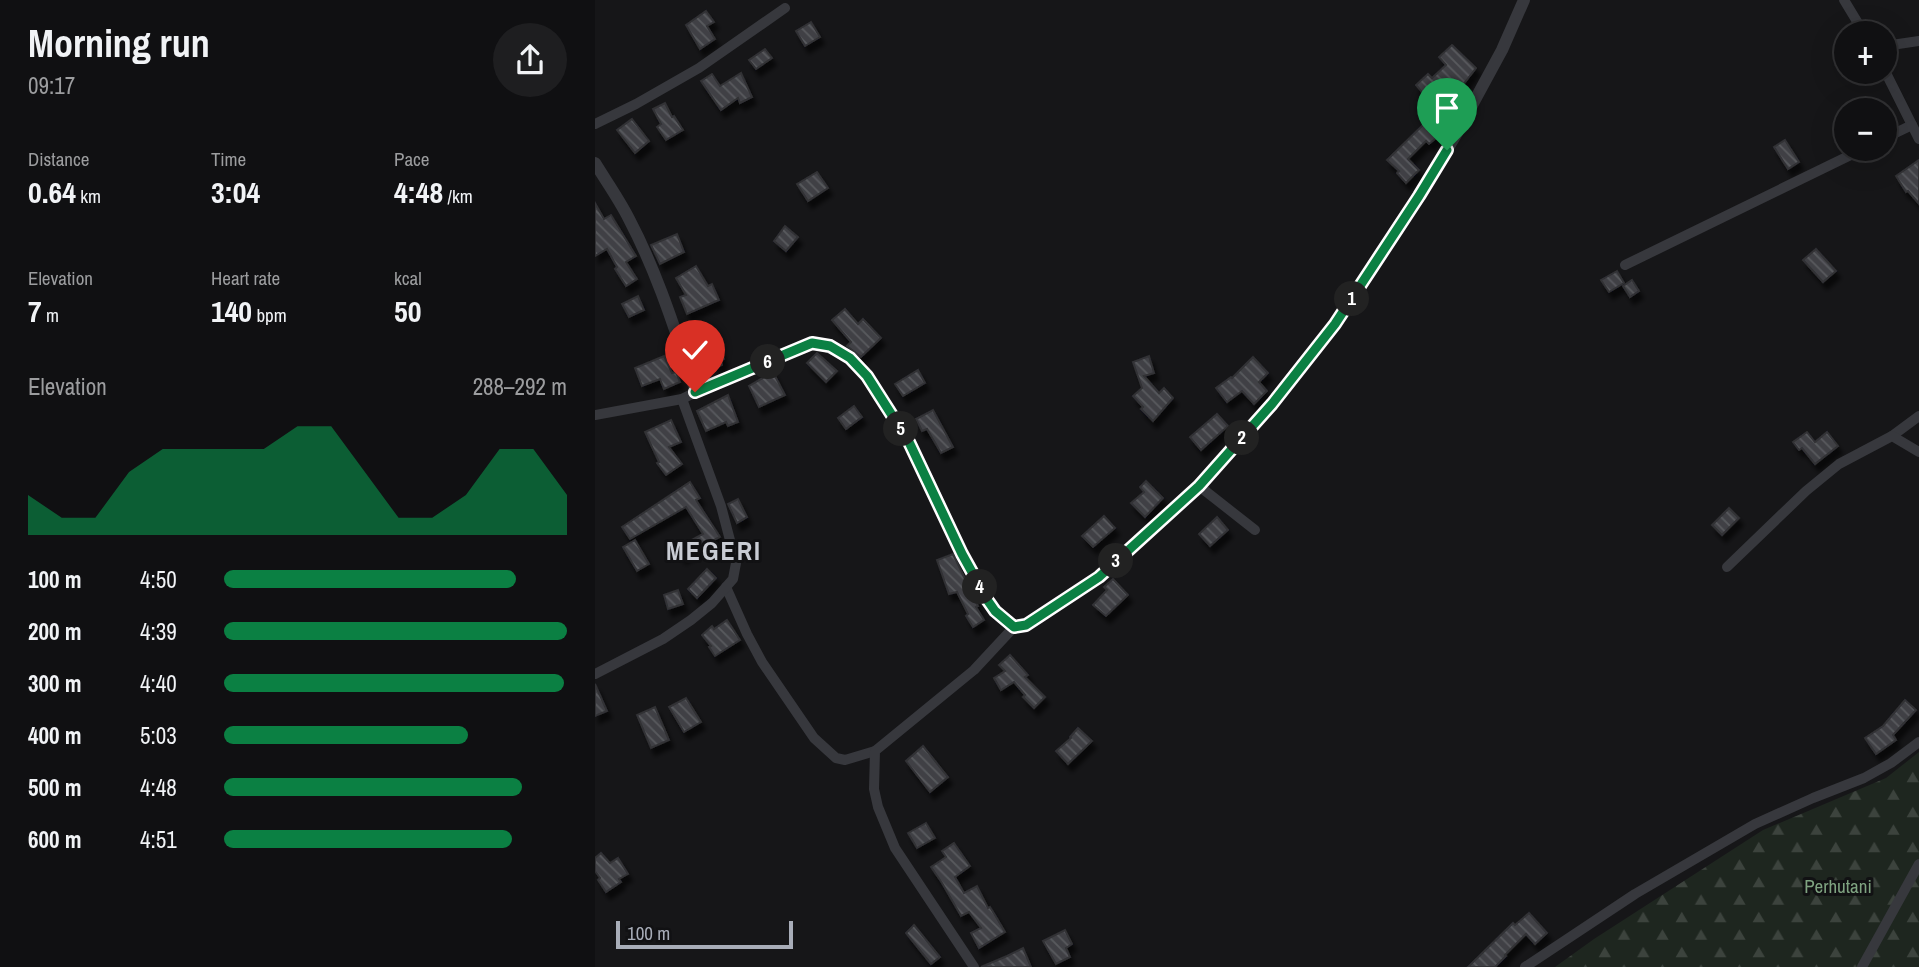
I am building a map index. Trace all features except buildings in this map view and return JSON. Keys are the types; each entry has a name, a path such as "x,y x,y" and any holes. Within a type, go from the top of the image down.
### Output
{"street":[{"path":"726,587 762,662 814,738 841,760 875,751 974,670 1014,627 1037,619 1099,577 1199,486 1272,404 1335,324 1419,196 1457,133 1524,0"},
{"path":"1843,0 1856,21"},
{"path":"595,124 699,68 785,8"},
{"path":"1897,44 1919,41"},
{"path":"1892,84 1919,139"},
{"path":"1897,132 1912,125"},
{"path":"1625,265 1838,161"},
{"path":"595,163 629,218 652,268 695,392"},
{"path":"595,415 682,399 812,343 830,346 850,358 867,376 909,442 962,554 988,601 995,611 1014,627"},
{"path":"595,674 663,639 691,620 712,603 733,579 736,563 720,506 682,399"},
{"path":"1727,567 1806,491 1839,464 1892,436 1919,416"},
{"path":"1892,436 1919,452"},
{"path":"1199,486 1255,530"},
{"path":"1525,967 1635,894 1755,824 1864,778 1891,763 1919,742"},
{"path":"875,751 874,789 878,807 895,848 974,967"},
{"path":"1862,967 1919,864"}],"green space":[{"name":"Perhutani","path":"1919,752 1919,967 1555,967 1763,830 1886,778"}],"district":[{"name":"MEGERI","path":"714,551"}],"route":[{"path":"695,392 812,343 830,346 850,358 867,376 909,442 962,554 988,601 1005,621 1014,627 1026,625 1099,577 1199,486 1272,404 1335,324 1447,150"}]}
